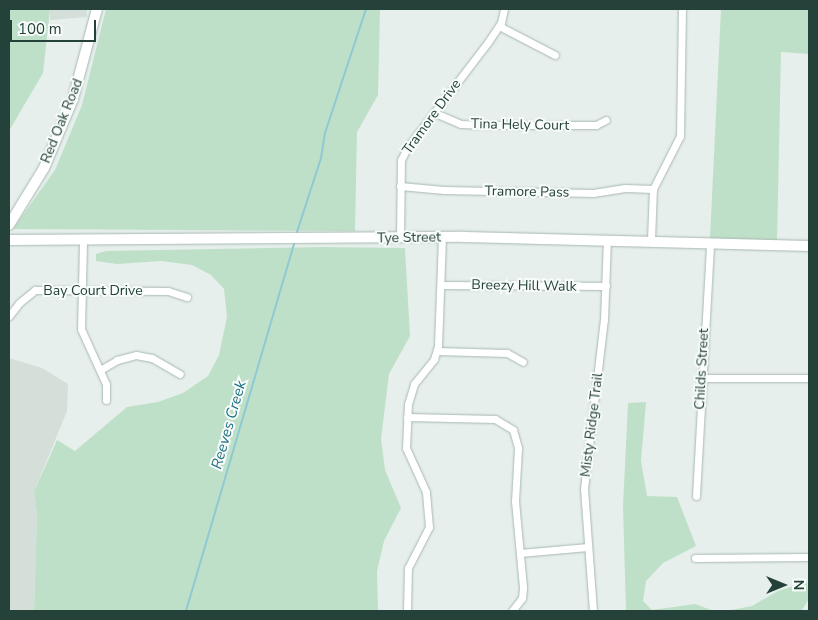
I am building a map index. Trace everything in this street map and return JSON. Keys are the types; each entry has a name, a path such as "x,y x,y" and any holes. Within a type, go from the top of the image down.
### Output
{"street":[{"name":"Red Oak Road","path":"9,224 44,168 73,99 97,9"},
{"name":"Tramore Drive","path":"400,238 401,160 406,148 435,113 499,26 504,9"},
{"path":"651,240 653,189 680,136 682,9"},
{"path":"499,26 556,55"},
{"name":"Tina Hely Court","path":"435,113 461,124 596,125 606,120"},
{"name":"Tramore Pass","path":"400,186 444,190 593,193 625,188 653,189"},
{"path":"407,611 408,568 429,526 429,506 406,448 409,394 437,351 442,285 442,237"},
{"name":"Tye Street","path":"9,240 83,242 442,237 651,240 809,246"},
{"name":"Misty Ridge Trail","path":"593,611 584,490 606,286 607,239"},
{"path":"83,242 81,329 106,384 106,400"},
{"name":"Childs Street","path":"696,496 710,242"},
{"name":"Breezy Hill Walk","path":"442,285 606,286"},
{"name":"Bay Court Drive","path":"9,316 19,303 35,290 168,291 187,297"},
{"path":"437,351 507,353 523,362"},
{"path":"100,370 117,360 136,355 152,358 180,374"},
{"path":"702,378 809,378"},
{"path":"407,417 495,419 510,425 518,448 514,501 520,553 522,598 512,611"},
{"path":"520,553 588,547"},
{"path":"695,558 809,557"}],"shaded area":[{"path":"50,9 87,9 87,17 50,20"},
{"path":"9,358 42,368 68,384 67,411 34,492 37,515 34,611 9,611"}],"green space":[{"path":"9,9 50,9 43,73 9,131"},
{"path":"106,9 380,9 378,95 357,132 355,231 13,229 55,170 82,105"},
{"path":"721,9 809,9 809,54 781,52 777,242 710,238"},
{"path":"323,247 405,248 410,336 389,374 381,439 385,470 401,508 384,541 377,571 378,611 34,611 37,515 34,492 57,440 75,451 127,407 158,402 183,393 208,376 219,355 227,317 224,289 211,275 192,265 161,261 117,264 96,261 96,254 106,251"},
{"path":"646,402 641,461 647,496 677,497 696,546 663,563 646,581 643,601 652,610 695,604 714,611 626,611 623,506 628,403"},
{"path":"807,582 809,599 801,611 726,611 752,606 778,591"}],"waterway":[{"name":"Reeves Creek","path":"296,235 321,158 325,133 366,9"},
{"name":"Reeves Creek","path":"186,611 294,244"}]}
